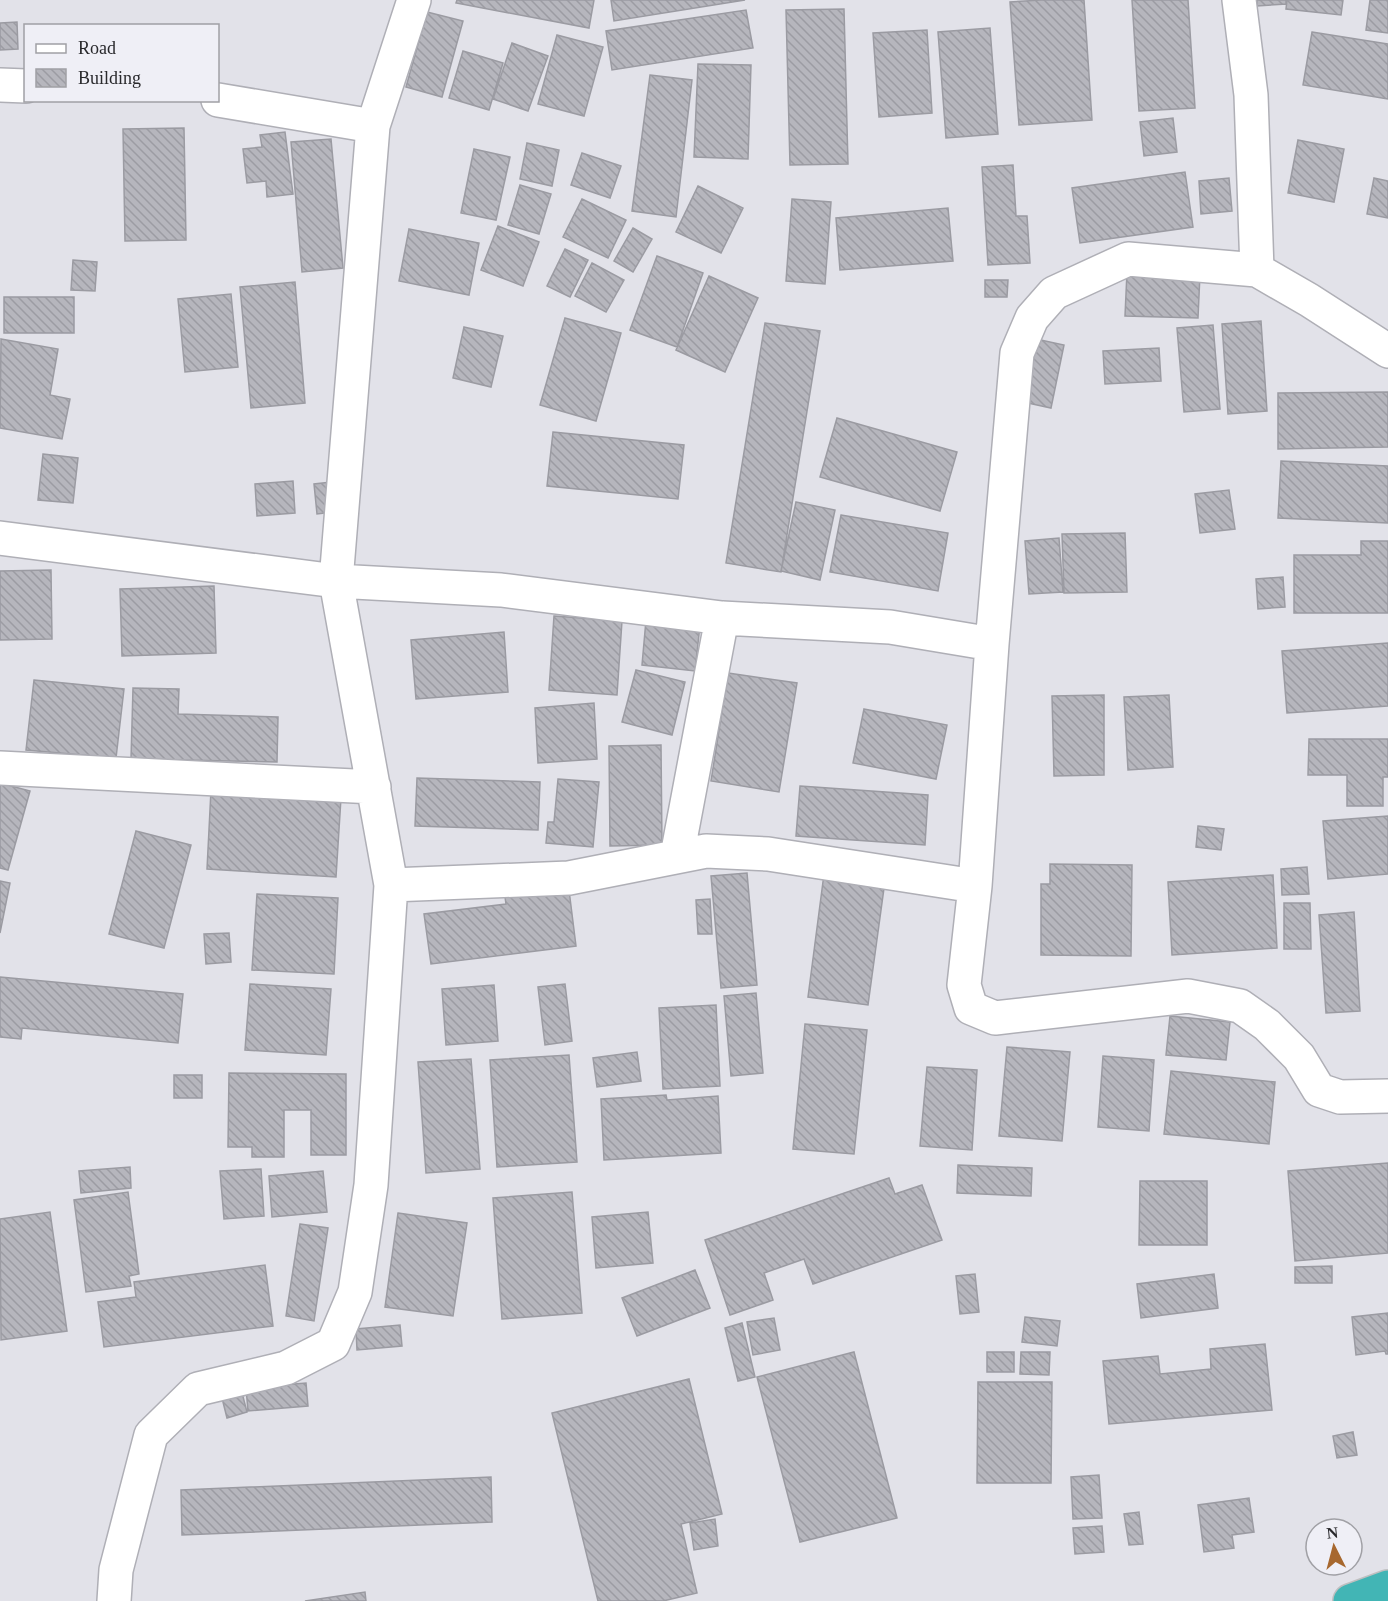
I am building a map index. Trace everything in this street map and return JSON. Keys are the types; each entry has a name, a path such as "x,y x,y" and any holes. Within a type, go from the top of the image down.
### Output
{"street":[{"path":"114,1601 116,1570 151,1435 198,1389 286,1368 333,1344 355,1292 371,1185 392,885 336,581 373,126 414,0"},
{"path":"1239,0 1251,95 1257,270"},
{"path":"0,85 24,86"},
{"path":"219,100 373,126"},
{"path":"1388,351 1309,300 1257,270 1128,259 1054,293 1032,318 1017,353 992,644 975,886 964,985 971,1008 995,1018 1188,996 1240,1006 1267,1025 1299,1057 1319,1090 1340,1097 1388,1096"},
{"path":"0,538 336,581 501,590 722,618 890,627 992,644"},
{"path":"677,856 722,618"},
{"path":"0,768 374,787"},
{"path":"392,885 569,878 706,850 768,854 975,886"}],"building":[{"path":"457,0 594,0 589,28 456,3"},
{"path":"611,0 745,0 614,21"},
{"path":"1084,0 1092,120 1019,125 1010,2"},
{"path":"1132,0 1188,0 1195,108 1139,111"},
{"path":"1257,0 1286,0 1286,4 1257,6"},
{"path":"1287,0 1343,0 1341,15 1286,9"},
{"path":"1370,0 1388,0 1388,33 1366,30"},
{"path":"844,9 848,164 790,165 786,10"},
{"path":"746,10 753,48 612,70 606,31"},
{"path":"427,12 463,21 442,97 406,87"},
{"path":"17,22 18,49 0,50 0,23"},
{"path":"990,28 998,134 946,138 938,32"},
{"path":"927,30 932,113 879,117 873,33"},
{"path":"1312,32 1388,44 1388,99 1303,85"},
{"path":"557,35 603,47 584,116 538,104"},
{"path":"512,43 548,56 528,111 493,99"},
{"path":"463,51 503,63 489,110 449,98"},
{"path":"698,64 751,65 748,159 694,157"},
{"path":"650,75 692,80 676,217 632,211"},
{"path":"1173,118 1177,152 1144,156 1140,122"},
{"path":"184,128 186,240 125,241 123,129"},
{"path":"285,132 293,194 267,197 266,181 247,183 243,149 262,147 260,135"},
{"path":"331,139 343,268 302,272 291,142"},
{"path":"1298,140 1344,149 1334,202 1288,193"},
{"path":"527,143 559,150 552,186 520,179"},
{"path":"474,149 510,157 496,220 461,213"},
{"path":"582,153 621,166 610,198 571,185"},
{"path":"1013,165 1016,216 1027,216 1030,263 988,265 982,167"},
{"path":"1185,172 1193,227 1080,243 1072,188"},
{"path":"1229,178 1232,211 1201,214 1199,181"},
{"path":"1374,178 1388,181 1388,218 1367,214"},
{"path":"520,185 551,194 539,234 508,225"},
{"path":"698,186 743,208 721,253 676,232"},
{"path":"582,199 626,220 608,258 563,237"},
{"path":"792,199 831,202 825,284 786,281"},
{"path":"948,208 953,261 840,270 836,218"},
{"path":"498,226 539,242 523,286 481,270"},
{"path":"633,228 652,239 633,272 614,261"},
{"path":"409,229 479,243 469,295 399,281"},
{"path":"565,249 588,260 570,297 547,286"},
{"path":"657,256 703,273 677,347 630,330"},
{"path":"73,260 97,262 95,291 71,290"},
{"path":"592,263 624,280 606,312 575,296"},
{"path":"1127,272 1200,274 1198,318 1125,316"},
{"path":"709,276 758,298 725,372 676,350"},
{"path":"985,280 1008,280 1007,297 985,297"},
{"path":"295,282 305,403 251,408 240,287"},
{"path":"231,294 238,367 185,372 178,299"},
{"path":"4,297 74,297 74,333 4,333"},
{"path":"565,318 621,333 596,421 540,405"},
{"path":"1261,321 1267,411 1228,414 1222,324"},
{"path":"765,323 820,331 781,572 726,563"},
{"path":"1213,325 1220,409 1184,412 1177,328"},
{"path":"464,327 503,336 491,387 453,378"},
{"path":"1,339 58,349 50,395 70,399 62,439 0,428"},
{"path":"1036,339 1064,345 1051,408 1023,402"},
{"path":"1159,348 1161,381 1105,384 1103,351"},
{"path":"1388,392 1388,447 1278,449 1278,393"},
{"path":"837,418 957,452 940,511 820,477"},
{"path":"553,432 684,445 678,499 547,486"},
{"path":"43,454 78,458 73,503 38,500"},
{"path":"1281,461 1388,466 1388,523 1278,518"},
{"path":"293,481 295,513 257,516 255,484"},
{"path":"331,482 333,512 317,514 314,484"},
{"path":"1229,490 1235,529 1200,533 1195,494"},
{"path":"796,502 835,510 820,580 781,571"},
{"path":"841,515 948,533 938,591 830,572"},
{"path":"1125,533 1127,592 1064,593 1062,534"},
{"path":"1059,538 1063,592 1029,594 1025,541"},
{"path":"1361,541 1388,541 1388,613 1294,613 1294,555 1361,555"},
{"path":"51,570 52,639 0,640 0,571"},
{"path":"1283,577 1285,607 1258,609 1256,579"},
{"path":"214,586 216,653 122,656 120,589"},
{"path":"554,616 622,621 617,695 549,690"},
{"path":"646,620 700,625 695,671 642,665"},
{"path":"504,632 508,692 416,699 411,640"},
{"path":"1388,643 1388,706 1287,713 1282,651"},
{"path":"636,670 685,682 672,735 622,722"},
{"path":"728,673 797,683 779,792 711,781"},
{"path":"34,680 124,689 116,758 26,750"},
{"path":"133,688 179,689 178,714 278,717 277,762 131,759"},
{"path":"1104,695 1104,775 1054,776 1052,696"},
{"path":"1169,695 1173,767 1128,770 1124,697"},
{"path":"594,703 597,759 538,763 535,708"},
{"path":"864,709 947,725 936,779 853,763"},
{"path":"1309,739 1388,739 1388,777 1383,777 1383,806 1347,806 1347,775 1308,775"},
{"path":"661,745 662,845 610,846 609,746"},
{"path":"417,778 540,782 538,830 415,826"},
{"path":"558,779 599,782 593,847 546,843 548,822 554,822"},
{"path":"0,783 30,791 8,870 0,868"},
{"path":"800,786 928,795 925,845 796,836"},
{"path":"211,790 341,798 336,877 207,869"},
{"path":"1388,816 1388,874 1328,879 1323,821"},
{"path":"1198,826 1224,829 1221,850 1196,847"},
{"path":"136,831 191,845 164,948 109,934"},
{"path":"1050,864 1132,865 1131,956 1041,955 1041,884 1050,884"},
{"path":"1307,867 1309,894 1282,895 1281,869"},
{"path":"747,873 757,985 721,988 711,876"},
{"path":"824,874 885,881 868,1005 808,997"},
{"path":"1273,875 1277,948 1172,955 1168,882"},
{"path":"0,881 10,883 0,933"},
{"path":"568,882 576,946 431,964 424,914 506,904 504,890"},
{"path":"257,894 338,898 334,974 252,970"},
{"path":"710,899 712,934 698,934 696,900"},
{"path":"1284,903 1310,903 1311,949 1284,949"},
{"path":"1354,912 1360,1011 1326,1013 1319,915"},
{"path":"229,933 231,962 206,964 204,934"},
{"path":"0,977 183,994 178,1043 22,1028 21,1039 0,1037"},
{"path":"250,984 331,989 326,1055 245,1050"},
{"path":"565,984 572,1041 545,1045 538,987"},
{"path":"494,985 498,1041 446,1045 442,989"},
{"path":"756,993 763,1073 731,1076 724,996"},
{"path":"716,1005 720,1086 663,1089 659,1008"},
{"path":"1170,1016 1230,1022 1226,1060 1166,1055"},
{"path":"805,1024 867,1030 854,1154 793,1149"},
{"path":"1007,1047 1070,1052 1062,1141 999,1136"},
{"path":"637,1052 641,1081 597,1087 593,1058"},
{"path":"569,1055 577,1162 497,1167 490,1060"},
{"path":"1103,1056 1154,1060 1149,1131 1098,1127"},
{"path":"471,1059 480,1169 426,1173 418,1062"},
{"path":"927,1067 977,1070 972,1150 920,1146"},
{"path":"1171,1071 1275,1082 1269,1144 1164,1134"},
{"path":"229,1073 346,1074 346,1155 311,1155 311,1110 284,1110 284,1157 252,1157 252,1147 228,1147"},
{"path":"174,1075 202,1075 202,1098 174,1098"},
{"path":"666,1095 667,1100 718,1096 721,1153 604,1160 601,1099"},
{"path":"1388,1163 1388,1253 1295,1261 1288,1171"},
{"path":"958,1165 1032,1168 1031,1196 957,1193"},
{"path":"130,1167 131,1188 81,1193 79,1171"},
{"path":"261,1169 264,1216 224,1219 220,1171"},
{"path":"323,1171 327,1212 272,1217 269,1176"},
{"path":"889,1178 895,1194 922,1185 942,1240 813,1284 804,1259 764,1273 773,1300 730,1315 705,1240"},
{"path":"1140,1181 1207,1181 1207,1245 1139,1245"},
{"path":"128,1192 139,1274 129,1276 131,1286 86,1292 74,1200"},
{"path":"572,1192 582,1313 502,1319 493,1198"},
{"path":"50,1212 67,1331 1,1340 0,1219"},
{"path":"648,1212 653,1263 596,1268 592,1217"},
{"path":"398,1213 467,1223 453,1316 385,1307"},
{"path":"300,1224 328,1228 314,1321 286,1316"},
{"path":"265,1265 273,1326 104,1347 98,1302 136,1297 134,1282"},
{"path":"1332,1266 1332,1283 1295,1283 1295,1267"},
{"path":"695,1270 710,1308 637,1336 622,1298"},
{"path":"975,1274 979,1312 960,1314 956,1276"},
{"path":"1214,1274 1218,1308 1141,1318 1137,1284"},
{"path":"1388,1313 1388,1354 1385,1351 1356,1355 1352,1317"},
{"path":"1025,1317 1060,1321 1057,1346 1022,1342"},
{"path":"774,1318 780,1350 753,1355 747,1322"},
{"path":"742,1323 755,1377 738,1381 725,1328"},
{"path":"400,1325 402,1346 357,1350 356,1329"},
{"path":"1265,1344 1272,1410 1109,1424 1103,1361 1158,1356 1160,1374 1211,1369 1210,1349"},
{"path":"854,1352 897,1518 800,1542 757,1377"},
{"path":"987,1352 1014,1352 1014,1372 987,1372"},
{"path":"1021,1352 1050,1352 1049,1375 1020,1374"},
{"path":"689,1379 722,1514 681,1524 697,1593 663,1601 598,1601 552,1413"},
{"path":"978,1382 1052,1382 1051,1483 977,1483"},
{"path":"306,1383 308,1406 248,1411 246,1388"},
{"path":"241,1389 247,1412 227,1418 221,1394"},
{"path":"1353,1432 1357,1455 1337,1458 1333,1436"},
{"path":"1099,1475 1102,1518 1073,1519 1071,1477"},
{"path":"491,1477 492,1522 182,1535 181,1490"},
{"path":"1249,1498 1254,1532 1232,1535 1234,1548 1204,1552 1198,1505"},
{"path":"1139,1512 1143,1544 1129,1545 1124,1514"},
{"path":"715,1519 718,1546 694,1550 690,1523"},
{"path":"1102,1526 1104,1552 1075,1554 1073,1528"},
{"path":"365,1592 366,1601 305,1601"}]}
